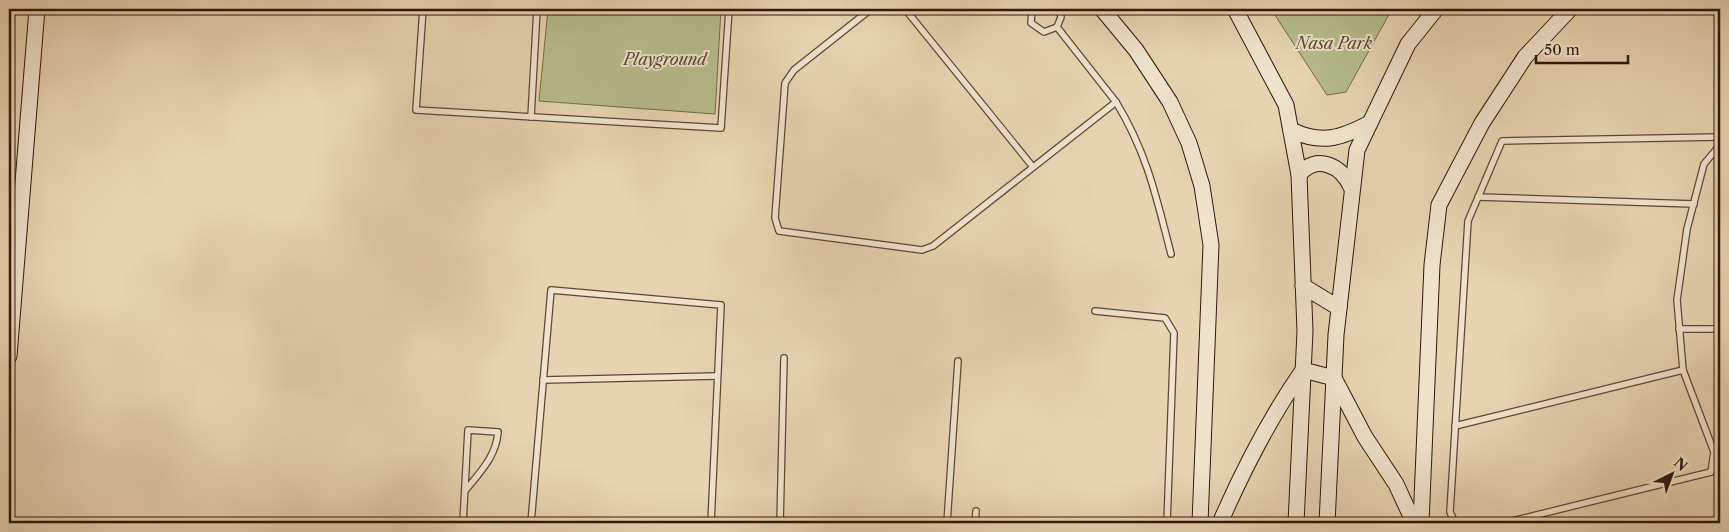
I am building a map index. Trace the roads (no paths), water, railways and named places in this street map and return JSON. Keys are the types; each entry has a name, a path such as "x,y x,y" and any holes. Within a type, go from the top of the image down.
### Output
{"street":[{"path":"9,356 37,9"},
{"path":"1102,9 1136,50 1170,102 1188,143 1202,186 1212,245 1200,523"},
{"path":"1235,9 1286,105 1299,175 1305,331 1296,523"},
{"path":"1327,523 1339,308 1351,188 1357,150 1408,44 1436,9"},
{"path":"1421,523 1432,265 1439,204 1482,123 1525,57 1570,9"},
{"path":"1291,130 1305,137 1336,138 1370,123"},
{"path":"1299,175 1310,165 1327,164 1339,171 1351,188"},
{"path":"1303,286 1339,308"},
{"path":"1303,370 1334,378 1365,437 1396,484 1414,523"},
{"path":"1220,523 1241,474 1267,427 1303,370"}],"lane":[{"path":"423,9 416,110 722,128 729,9"},
{"path":"531,117 537,9"},
{"path":"871,9 794,70 785,83 774,218 779,231 922,250 933,246 1116,102"},
{"path":"905,9 1033,167"},
{"path":"1032,9 1032,23 1039,30 1049,32 1058,27 1061,17 1059,9"},
{"path":"1058,27 1116,102 1134,132 1148,167 1172,254"},
{"path":"1456,523 1450,512 1468,221 1502,141 1720,137"},
{"path":"1504,523 1711,472 1714,452 1683,370 1677,300 1687,229 1704,164 1720,145"},
{"path":"1478,197 1694,204"},
{"path":"531,523 551,290 721,305 711,523"},
{"path":"1095,311 1166,318 1174,333 1167,523"},
{"path":"1680,329 1720,329"},
{"path":"784,358 780,522 832,523"},
{"path":"947,523 958,361"},
{"path":"1455,426 1683,370"},
{"path":"543,380 717,376"},
{"path":"463,523 468,430 498,432 497,444 491,458 465,491"},
{"path":"976,511 976,523"}],"park label":[{"name":"Nasa Park","path":"1334,43"},
{"name":"Playground","path":"665,59"}]}
